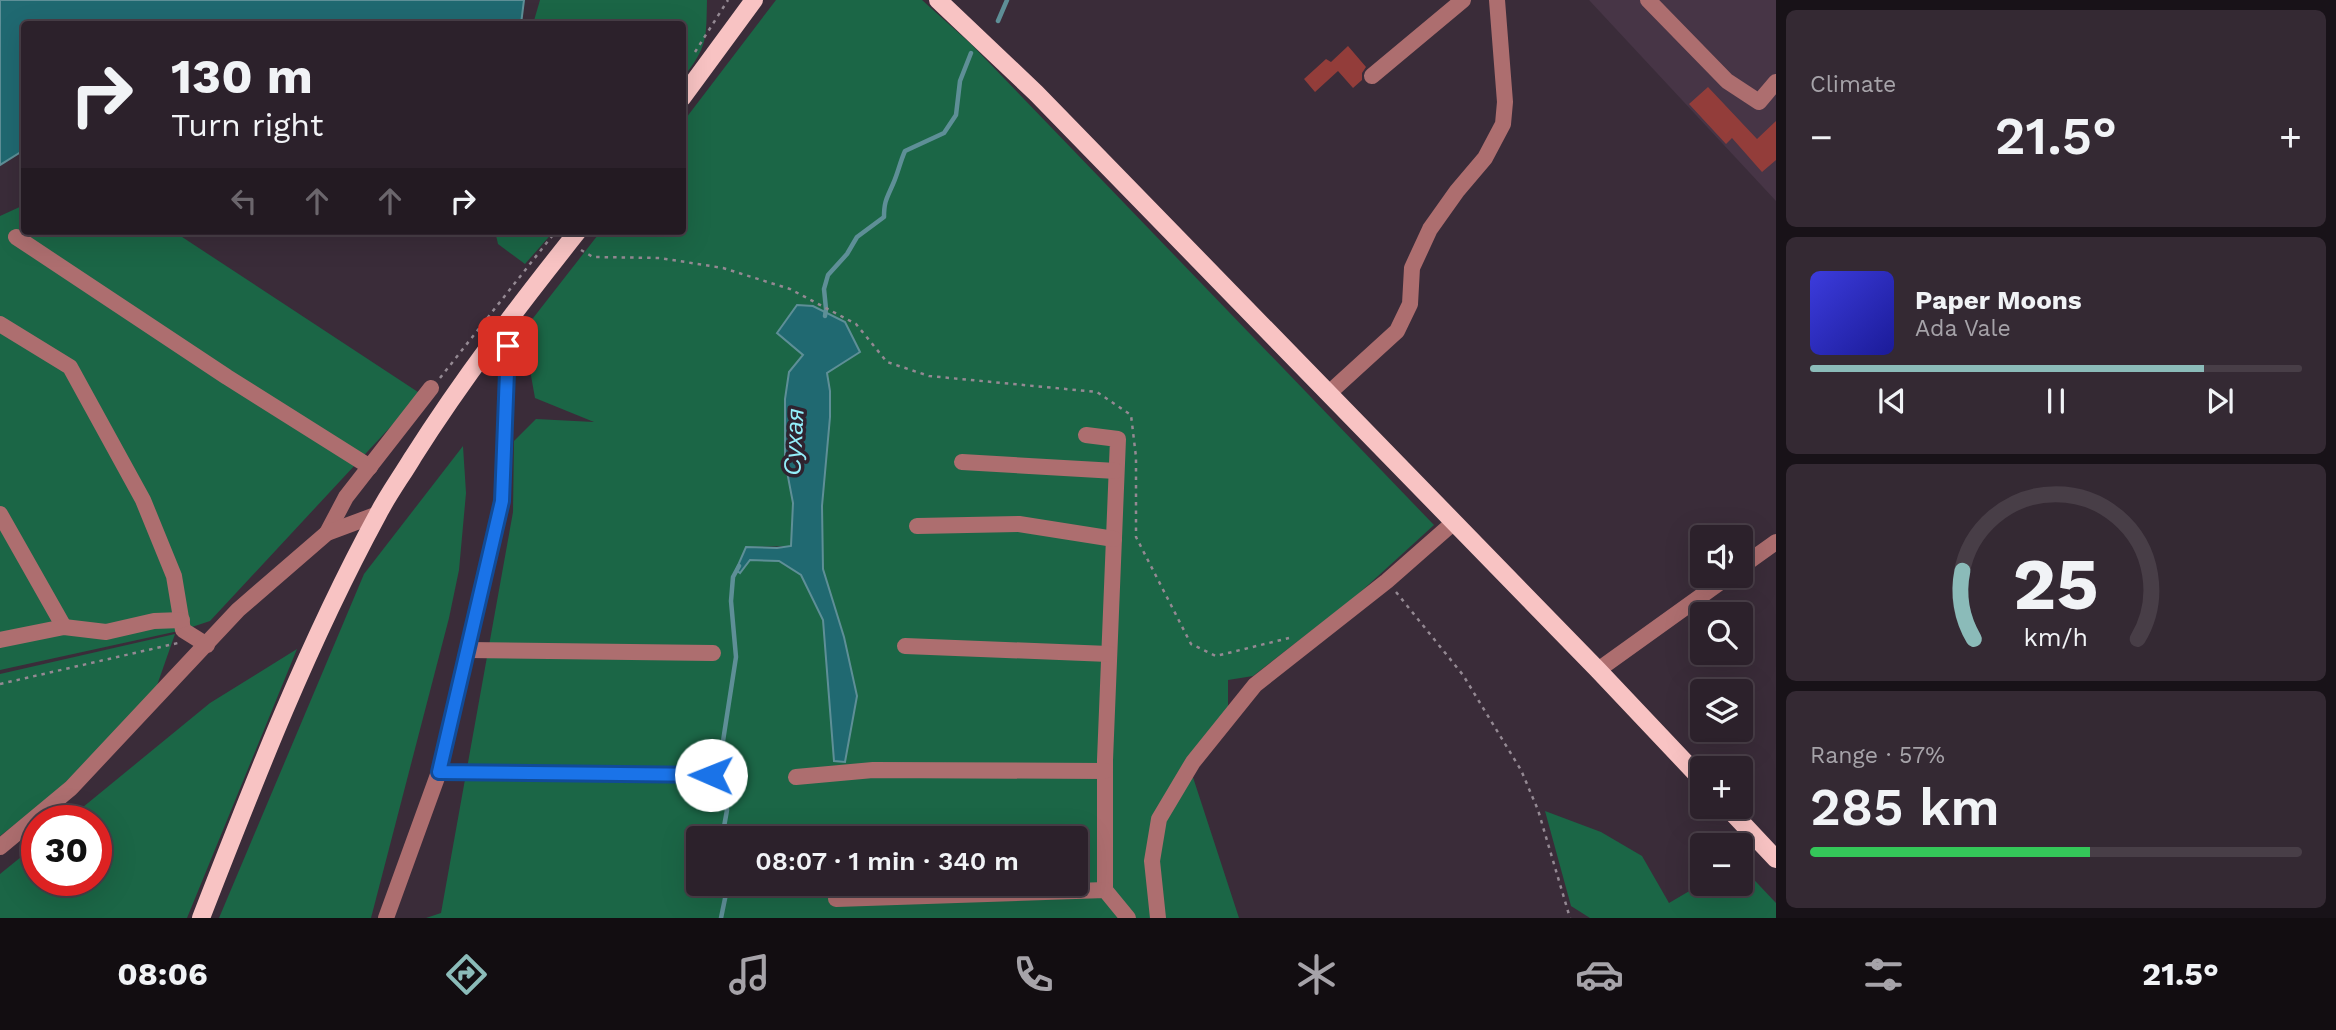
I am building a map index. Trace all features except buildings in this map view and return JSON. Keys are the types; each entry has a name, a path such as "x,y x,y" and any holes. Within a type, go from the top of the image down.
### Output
{"main road":[{"path":"686,93 754,0"},
{"path":"938,0 1036,93 1690,767"},
{"path":"201,918 315,638 378,513 438,417 568,235"},
{"path":"1738,819 1776,859"}],"street":[{"path":"1372,76 1463,0"},
{"path":"1329,393 1397,331 1410,304 1412,268 1430,229 1485,158 1503,124 1505,102 1497,0"},
{"path":"1648,0 1727,81 1759,103 1776,82"},
{"path":"16,237 227,377 370,467"},
{"path":"386,918 439,772 502,501 509,320"},
{"path":"0,324 71,367 142,500 174,576 183,630 202,642"},
{"path":"327,533 346,497 431,388"},
{"path":"1086,435 1118,439 1105,771 1105,890 1128,918"},
{"path":"962,462 1116,471"},
{"path":"0,847 71,788 202,642 327,533 378,513"},
{"path":"0,514 64,627"},
{"path":"1156,917 1152,861 1159,819 1193,762 1255,685 1387,581 1453,523"},
{"path":"916,526 1018,524 1114,539"},
{"path":"1753,558 1776,542"},
{"path":"1598,670 1712,588"},
{"path":"0,640 64,627 106,632 154,621 182,620"},
{"path":"905,646 1110,654"},
{"path":"468,650 713,653"},
{"path":"796,777 873,770 1105,771"},
{"path":"439,772 711,775"},
{"path":"836,899 1105,890"}],"path":[{"path":"695,53 728,0"},
{"path":"431,388 568,235 593,257 660,258 723,268 790,289 856,324 887,362 929,376 1097,392 1131,415 1136,457 1136,537 1191,644 1216,656 1291,638"},
{"path":"1387,581 1463,675 1521,770 1538,810 1570,918"},
{"path":"0,684 202,642"}],"shaded area":[{"path":"1589,0 1776,0 1776,201"}],"green space":[{"path":"540,0 707,0 704,42 686,74 686,21 534,21"},
{"path":"776,0 922,0 971,44 1434,525 1355,597 1253,676 1228,680 1228,714 1187,759 1239,918 426,918 441,913 513,512 514,441 536,419 594,422 535,398 523,331 598,235 686,235 686,118","holes":["813,306 845,322 859,351 827,373 830,417 822,506 823,569 844,636 845,762 834,760 823,620 801,575 779,561 750,560 746,547 791,546 793,503 785,461 785,399 803,355"]},
{"path":"21,206 21,235 179,235 421,394 210,621 183,630 0,670 0,216"},
{"path":"496,235 550,235 525,264 498,244"},
{"path":"463,446 466,493 459,570 371,918 219,918 364,574"},
{"path":"175,634 155,691 54,794 40,805 21,805 21,820 0,836 0,674"},
{"path":"297,649 187,918 0,918 0,874 21,857 21,896 112,896 112,805 86,805 210,703"},
{"path":"1545,811 1601,832 1642,856 1669,903 1690,891 1690,896 1753,896 1753,879 1776,903 1776,918 1590,918 1571,906"}],"water":[{"path":"0,0 524,0 521,21 21,21 21,152 0,165"},
{"path":"797,305 813,306 845,322 860,352 827,373 830,417 822,506 823,569 844,637 857,696 845,762 834,761 823,620 801,575 779,561 750,560 740,573 736,570 746,547 791,546 793,503 785,461 785,399 789,372 803,355 777,333"}],"waterway":[{"name":"Сухая","path":"998,21 1007,0"},
{"name":"Сухая","path":"825,316 824,289 828,275 847,254 857,237 884,217 886,200 905,151 944,133 956,115 960,81 971,53"},
{"name":"Сухая","path":"724,826 727,810 721,754 736,657 731,601 733,577 739,566"},
{"name":"Сухая","path":"721,918 726,896"}],"route":[{"path":"508,346 502,501 439,772 711,775"}]}
